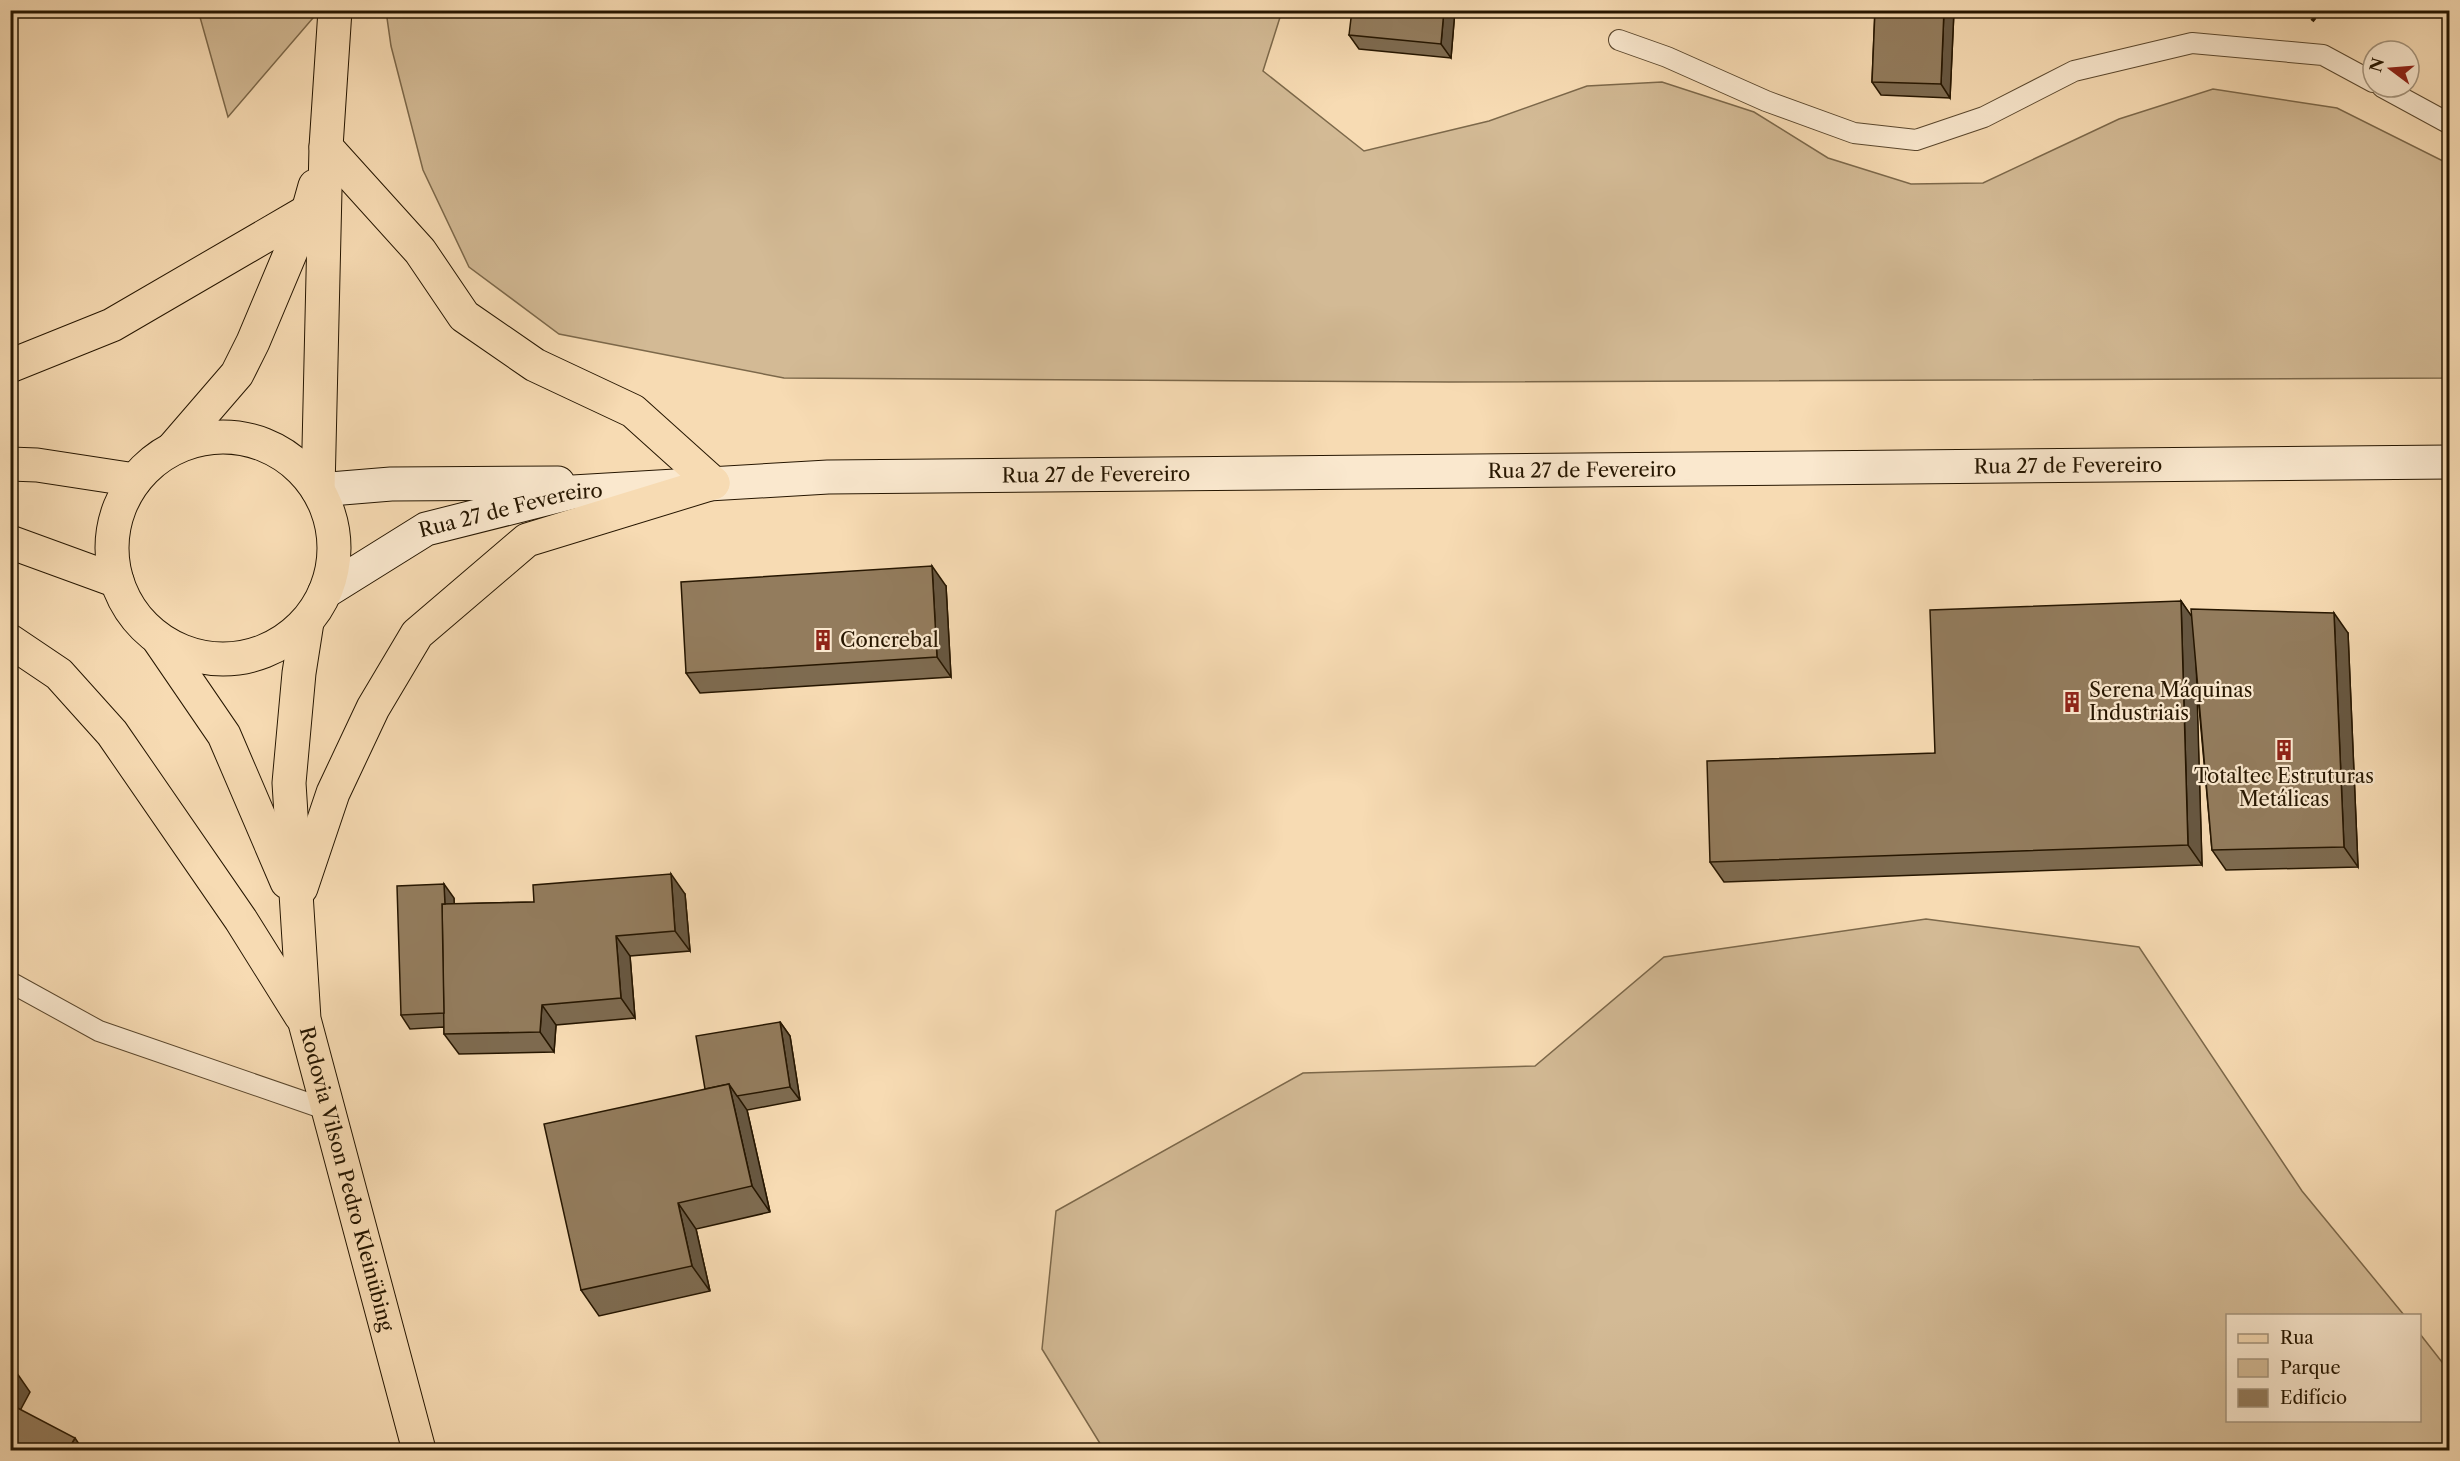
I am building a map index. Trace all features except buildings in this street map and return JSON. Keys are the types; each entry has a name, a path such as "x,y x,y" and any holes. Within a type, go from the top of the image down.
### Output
{"main road":[{"path":"318,490 326,147 335,10"},
{"path":"174,447 205,438 238,437 270,446 297,464 318,490 332,522 334,557 325,592 307,622 274,648 235,659 194,656 158,639 132,612 117,581 112,546 118,511 135,480 152,462 174,447 237,374 253,342 308,211 326,147"},
{"path":"326,147 420,251 464,316 535,365 633,411 713,483"},
{"path":"10,366 112,325 308,211"},
{"name":"Rua 27 de Fevereiro","path":"325,592 426,529 573,492 713,483 851,476 2450,462"},
{"path":"10,464 37,465 135,480"},
{"path":"296,903 333,793 373,708 417,634 527,540 713,483"},
{"name":"Rua 27 de Fevereiro","path":"318,490 391,484 713,483"},
{"path":"10,542 117,581"},
{"name":"Rodovia Vilson Pedro Kleinübing","path":"307,622 299,673 289,783 304,1019 419,1450"},
{"name":"Rodovia Vilson Pedro Kleinübing","path":"158,639 224,735 296,903"},
{"path":"10,641 59,674 112,733 241,920 304,1019"}],"lane":[{"path":"1619,40 1667,57 1766,101 1854,133 1916,140 1984,117 2074,71 2192,43 2323,55 2361,76"},
{"path":"2404,99 2450,124"},
{"path":"10,982 99,1031 328,1110"}],"green space":[{"path":"198,10 319,11 228,117"},
{"path":"386,11 1282,11 1263,71 1364,151 1489,121 1587,86 1662,82 1754,112 1828,158 1911,184 1983,183 2119,119 2213,89 2337,108 2449,164 2449,378 1449,382 784,378 559,334 469,267 423,170 391,46"},
{"path":"1926,919 2139,947 2302,1191 2403,1314 2226,1314 2226,1422 2421,1422 2421,1335 2449,1371 2449,1450 1104,1450 1042,1349 1056,1211 1303,1073 1535,1066 1664,957"}],"place":[{"name":"Concrebal","path":"823,640"},
{"name":"Serena Máquinas Industriais","path":"2072,702"},
{"name":"Totaltec Estruturas Metálicas","path":"2284,750"}]}
